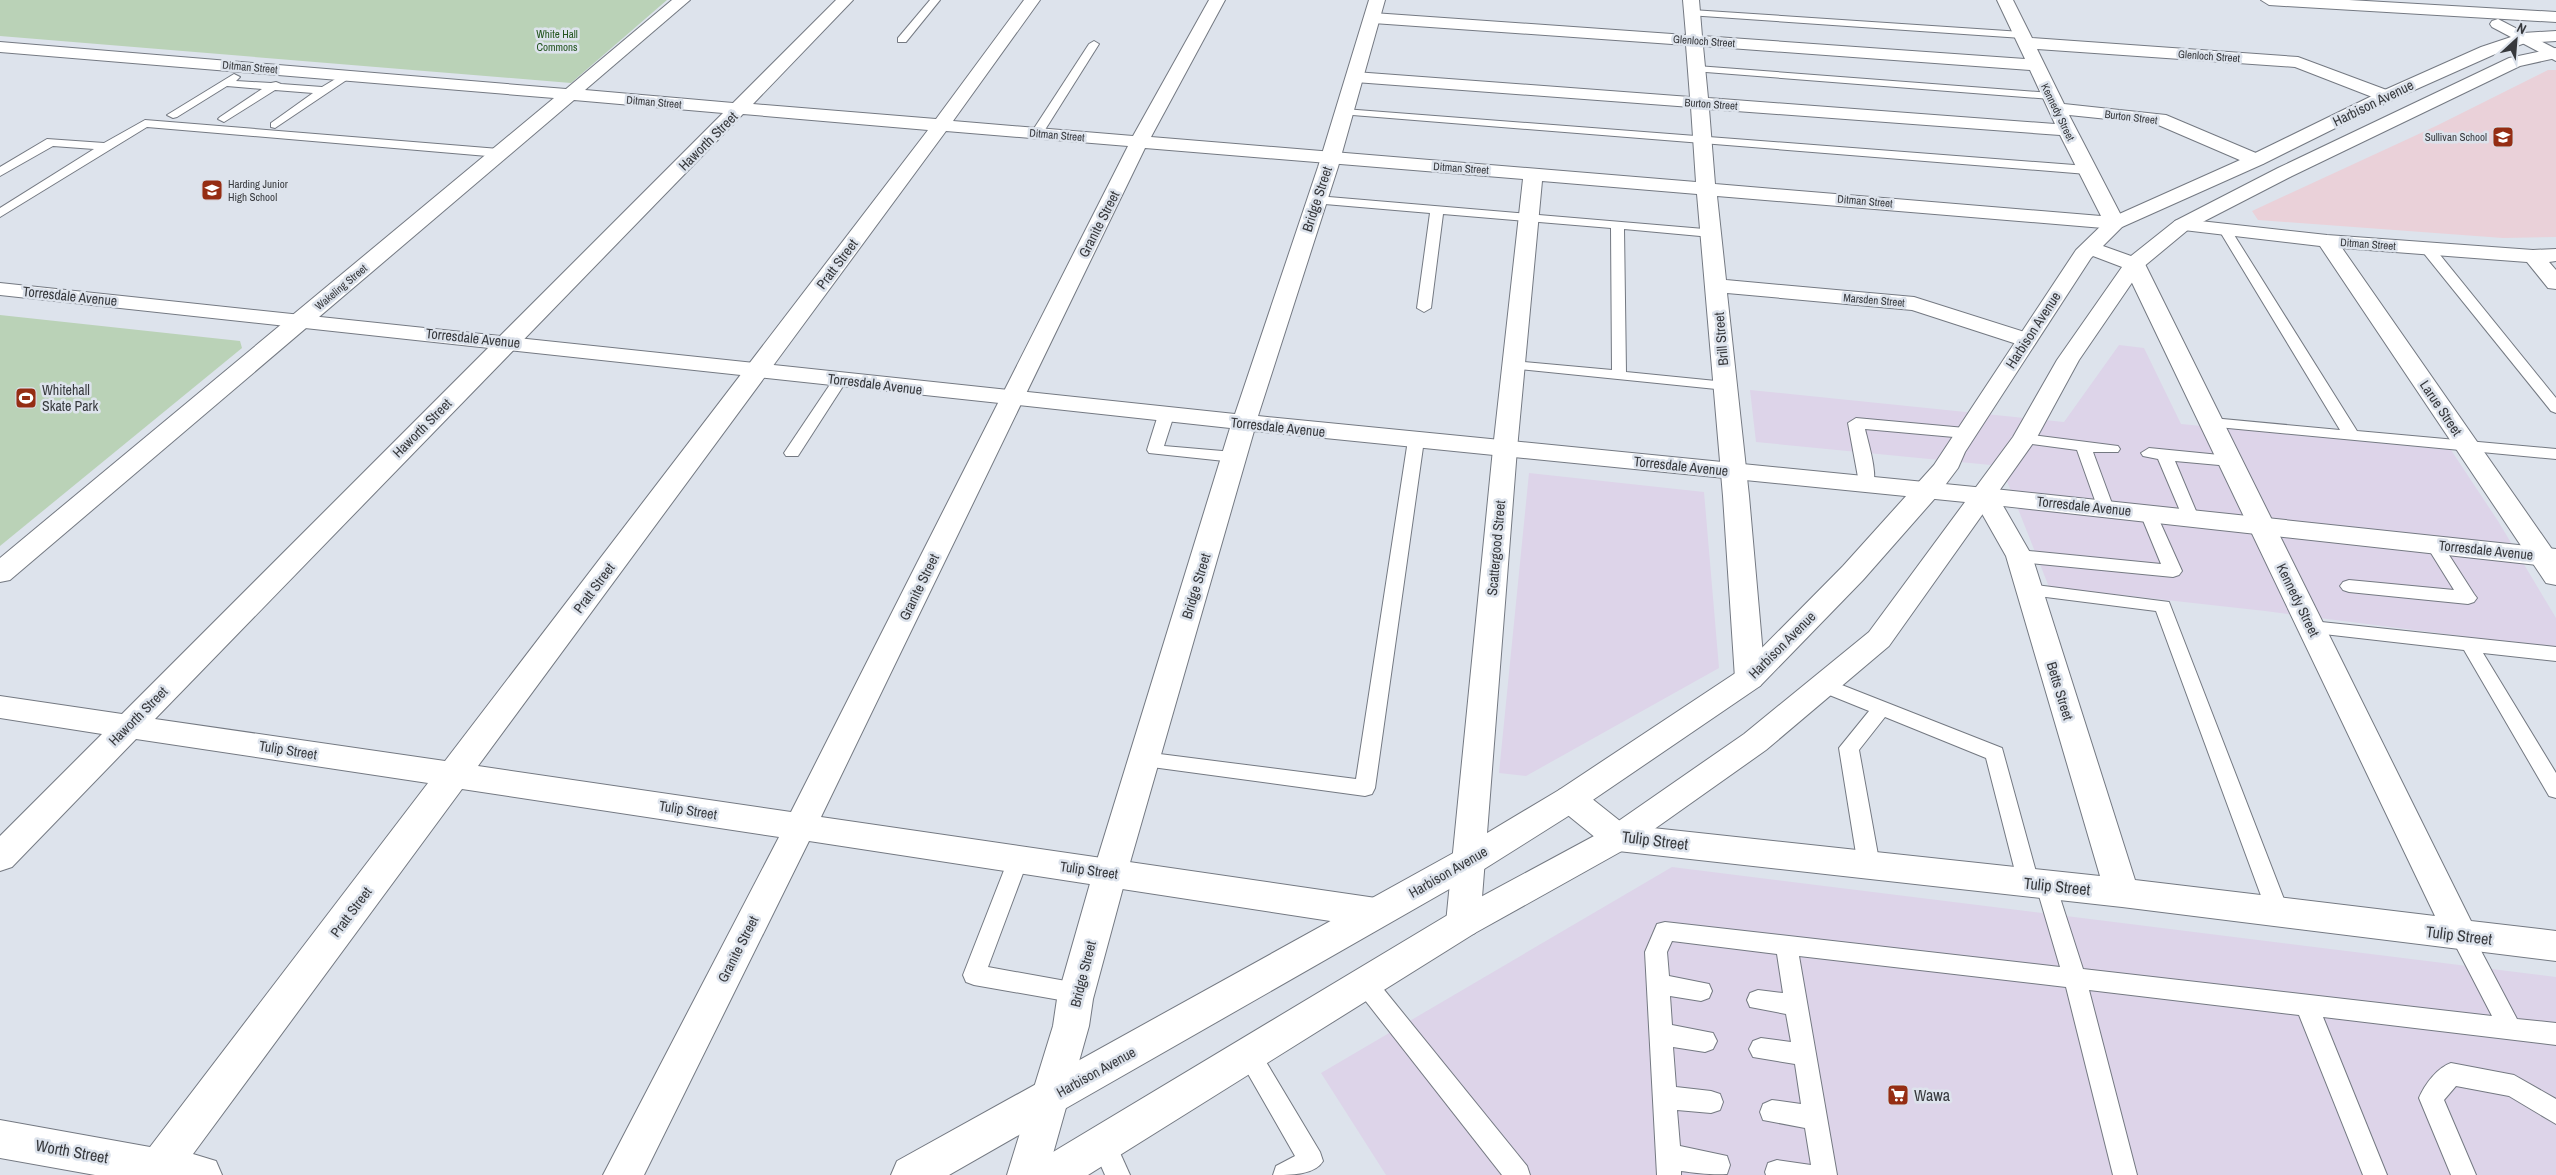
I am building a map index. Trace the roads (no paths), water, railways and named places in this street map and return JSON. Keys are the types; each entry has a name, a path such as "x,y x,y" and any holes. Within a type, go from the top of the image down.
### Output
{"street":[{"name":"Wakeling Street","path":"0,573 682,0"},
{"name":"Haworth Street","path":"0,857 507,342 740,109 845,0"},
{"name":"Pratt Street","path":"156,1171 1032,0"},
{"name":"Granite Street","path":"623,1175 800,827 1140,142 1217,0"},
{"name":"Kennedy Street","path":"2004,0 2024,39 2034,65 2115,223"},
{"path":"2269,0 2556,17"},
{"path":"2455,0 2523,38 2555,49"},
{"name":"Brill Street","path":"1692,6 1706,187 1734,471 1750,678"},
{"name":"Glenloch Street","path":"1375,9 1695,41 2034,65"},
{"name":"Bridge Street","path":"1027,1175 1071,1026 1077,993 1110,873 1244,423 1330,158 1375,9"},
{"name":"Harbison Avenue","path":"910,1175 1468,861 1570,799 1750,678 1853,573 1928,490 1945,468 2082,254 2115,223 2256,160 2386,96 2486,51 2523,38"},
{"name":"Glenloch Street","path":"2024,39 2298,62 2386,96"},
{"name":"Ditman Street","path":"0,47 1330,158 1706,187 2115,223 2182,225 2327,241 2533,256 2556,255"},
{"name":"Harbison Avenue","path":"1052,1175 1248,1053 1463,923 1618,838 1755,742 1879,639 2024,440 2068,360 2134,264 2182,225 2285,172 2515,62 2555,49"},
{"name":"Burton Street","path":"1355,77 2067,130"},
{"name":"Burton Street","path":"2054,103 2160,120 2256,160"},
{"name":"Scattergood Street","path":"1463,923 1505,449 1533,174"},
{"name":"Larue Street","path":"2327,241 2468,447 2552,563"},
{"path":"2089,248 2134,264"},
{"path":"2533,256 2556,283"},
{"name":"Kennedy Street","path":"2134,264 2461,936"},
{"name":"Marsden Street","path":"1717,286 1914,304 2026,340"},
{"name":"Torresdale Avenue","path":"0,289 507,342 1011,399 2191,518 2434,545 2552,563"},
{"name":"Betts Street","path":"1985,496 2019,556 2122,893"},
{"name":"Tulip Street","path":"0,707 1376,913"},
{"name":"Tulip Street","path":"1570,799 1618,838 2122,893 2461,936 2556,946"},
{"name":"Worth Street","path":"0,1139 156,1171 202,1175"}],"lane":[{"path":"902,40 935,0"},
{"path":"1692,6 2024,39"},
{"path":"1037,133 1094,44"},
{"path":"173,115 249,67"},
{"path":"1697,69 2054,103"},
{"path":"224,119 298,71"},
{"path":"275,125 347,75"},
{"path":"225,82 324,91"},
{"path":"1344,112 2088,170"},
{"path":"0,212 145,122 499,153"},
{"path":"0,172 51,142 106,147"},
{"path":"0,198 21,200"},
{"path":"1316,200 1711,233"},
{"path":"1424,308 1437,210"},
{"path":"1617,225 1619,376"},
{"path":"2225,230 2352,436"},
{"path":"2427,248 2556,408"},
{"path":"1514,365 1726,386"},
{"path":"792,453 840,380"},
{"path":"1166,415 1155,450 1234,458"},
{"path":"1866,484 1864,459 1856,423 1966,433"},
{"path":"2212,423 2556,454"},
{"path":"1144,760 1365,788 1416,440"},
{"path":"2024,440 2112,449"},
{"path":"2083,446 2106,509"},
{"path":"2191,518 2156,453 2230,461"},
{"path":"2019,556 2173,571 2148,514"},
{"path":"2349,586 2468,598 2434,545"},
{"path":"2029,590 2163,606 2278,912"},
{"path":"2312,627 2556,654"},
{"path":"2469,644 2556,790"},
{"path":"1824,685 1995,753 2037,884 2075,978 2125,1175"},
{"path":"1869,866 1849,748 1882,708"},
{"path":"1018,860 974,976 1077,993"},
{"path":"1718,1165 1669,1166 1656,952 1665,931 2556,1034"},
{"path":"2461,936 2510,1028"},
{"path":"1786,944 1825,1175"},
{"path":"1365,983 1518,1175"},
{"path":"1658,984 1700,991"},
{"path":"1758,1000 1796,1004"},
{"path":"2307,1005 2375,1175"},
{"path":"1661,1034 1705,1041"},
{"path":"1761,1049 1805,1055"},
{"path":"1248,1053 1311,1161 1285,1175"},
{"path":"2464,1175 2431,1098 2451,1074 2514,1086 2556,1112"},
{"path":"1665,1096 1711,1102"},
{"path":"1772,1112 1816,1118"},
{"path":"1103,1143 1118,1175"},
{"path":"1777,1172 1806,1175"}],"place":[{"name":"Sullivan School","path":"2503,137"},
{"name":"Harding Junior High School","path":"212,190"},
{"name":"Whitehall Skate Park","path":"26,398"},
{"name":"Wawa","path":"1898,1095"}],"park label":[{"name":"White Hall Commons","path":"557,40"}]}
